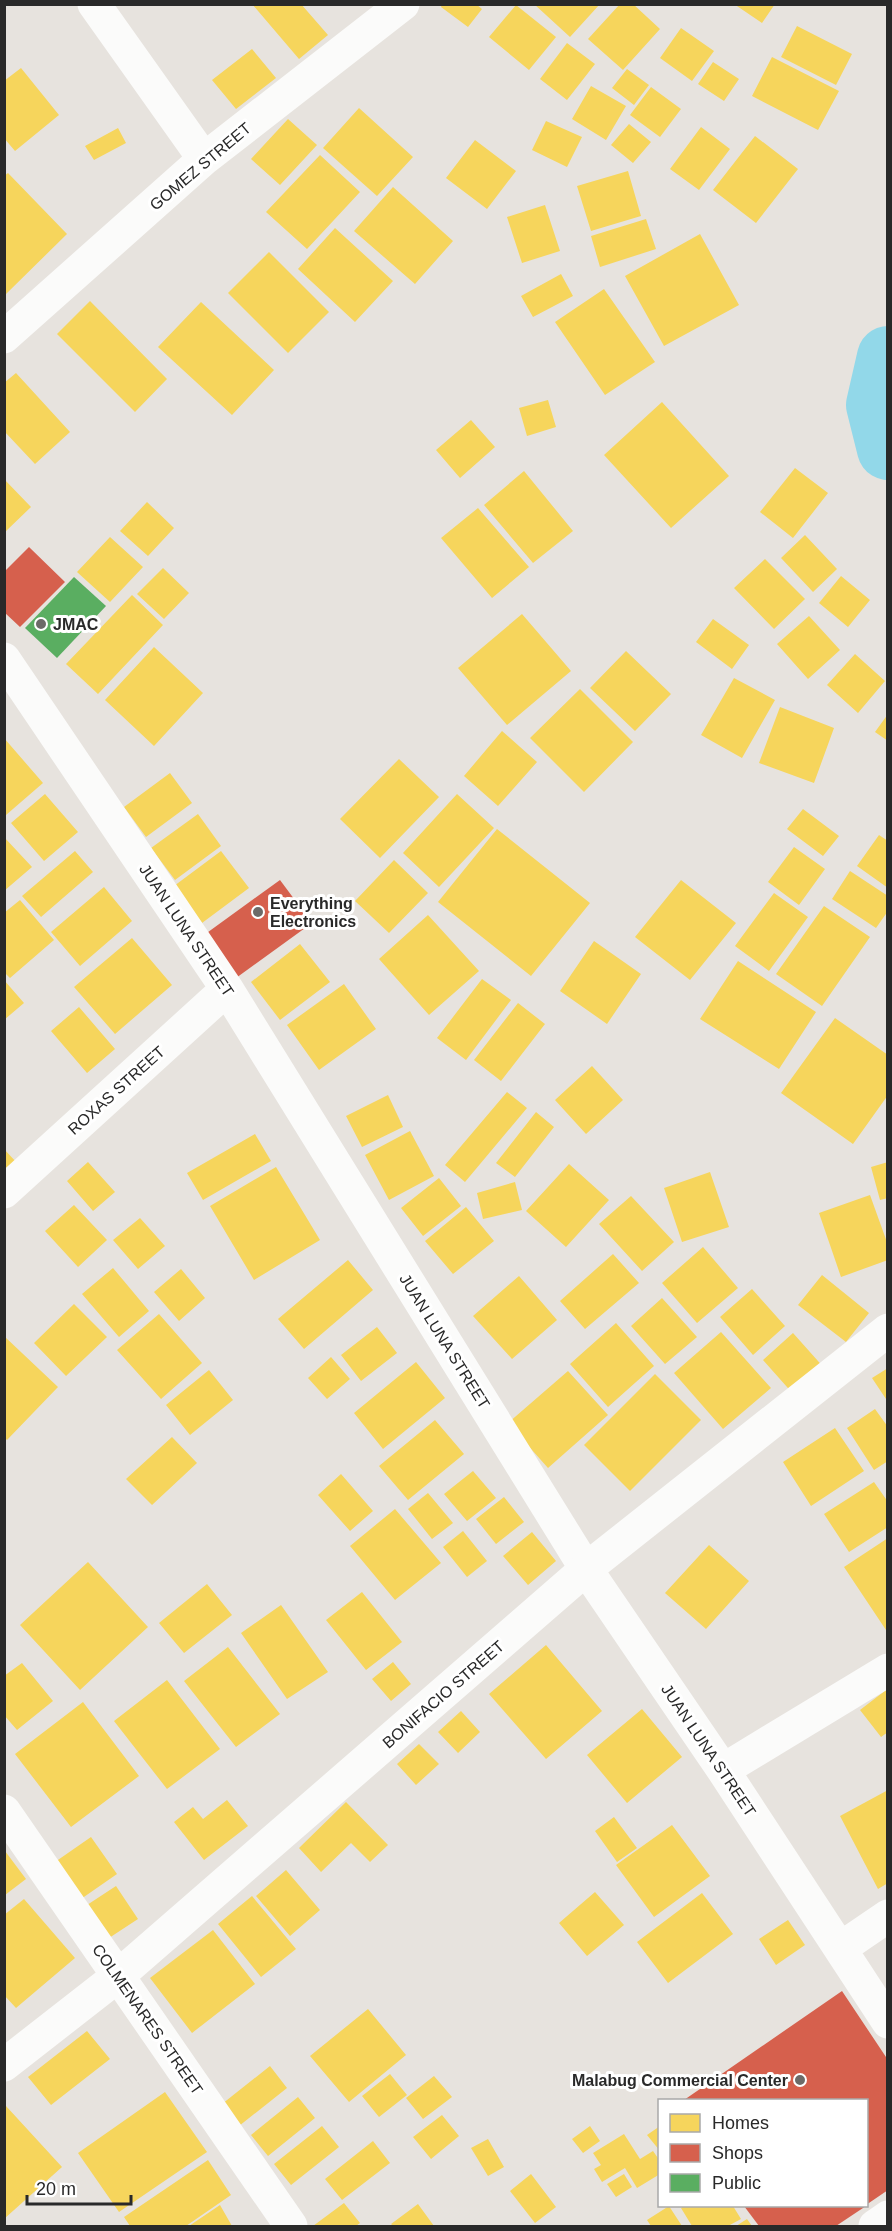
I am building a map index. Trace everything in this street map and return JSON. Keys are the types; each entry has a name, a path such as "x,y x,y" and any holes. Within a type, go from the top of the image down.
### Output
{"street":[{"path":"94,4 204,159"},
{"name":"GOMEZ STREET","path":"4,337 204,159 403,4"},
{"name":"JUAN LUNA STREET","path":"4,659 227,989 586,1569 723,1770 888,2022"},
{"name":"ROXAS STREET","path":"4,1192 227,989"},
{"name":"BONIFACIO STREET","path":"4,2066 118,1976 586,1569 888,1330"},
{"path":"723,1770 888,1670"},
{"name":"COLMENARES STREET","path":"4,1811 291,2226"},
{"path":"841,1948 888,1916"},
{"path":"875,2226 888,2217"}],"building: Homes":[{"path":"252,4 301,4 328,35 299,59"},
{"path":"442,4 476,4 482,9 468,27 441,7"},
{"path":"534,4 600,4 570,37"},
{"path":"620,4 633,4 660,29 623,70 588,39"},
{"path":"734,4 775,4 762,23"},
{"path":"516,5 556,37 529,70 489,37"},
{"path":"797,26 852,54 836,85 781,57"},
{"path":"681,28 714,51 692,81 660,58"},
{"path":"567,43 595,64 567,100 540,79"},
{"path":"252,49 276,78 236,109 212,80"},
{"path":"772,57 839,91 818,130 752,96"},
{"path":"713,62 739,79 724,101 698,84"},
{"path":"21,68 59,115 15,151 4,138 4,81"},
{"path":"627,69 649,85 634,105 612,88"},
{"path":"591,86 626,106 606,140 572,119"},
{"path":"651,87 681,109 660,137 630,115"},
{"path":"359,108 413,157 377,196 323,148"},
{"path":"288,119 317,145 280,185 251,159"},
{"path":"546,121 582,137 567,167 532,150"},
{"path":"629,124 651,142 633,163 611,145"},
{"path":"701,127 730,149 699,190 670,169"},
{"path":"118,128 126,143 94,160 85,146"},
{"path":"755,136 798,169 756,223 713,190"},
{"path":"475,140 516,171 487,209 446,178"},
{"path":"320,155 360,192 307,249 266,212"},
{"path":"628,171 641,216 591,231 577,186"},
{"path":"8,173 67,234 4,296 4,176"},
{"path":"393,187 453,241 415,284 354,231"},
{"path":"545,205 560,251 522,263 507,217"},
{"path":"646,219 656,249 600,267 591,236"},
{"path":"335,228 393,281 355,322 298,269"},
{"path":"700,234 739,305 664,346 625,276"},
{"path":"269,252 329,312 288,353 228,293"},
{"path":"561,274 573,296 533,317 521,296"},
{"path":"604,289 655,362 605,395 555,322"},
{"path":"90,301 167,379 135,412 57,334"},
{"path":"201,302 274,370 232,415 158,347"},
{"path":"16,373 70,432 35,464 4,431 4,383"},
{"path":"548,400 556,427 527,436 519,408"},
{"path":"662,402 729,476 671,528 604,455"},
{"path":"471,420 495,447 460,478 436,450"},
{"path":"795,468 828,493 793,538 760,512"},
{"path":"524,471 573,531 533,563 484,505"},
{"path":"4,479 31,507 4,533"},
{"path":"147,502 174,528 148,556 120,531"},
{"path":"478,508 529,567 492,598 441,538"},
{"path":"805,535 837,569 813,592 781,558"},
{"path":"110,537 143,567 110,602 77,572"},
{"path":"765,559 805,599 774,629 734,588"},
{"path":"163,568 189,593 164,619 137,594"},
{"path":"841,576 870,600 848,627 819,603"},
{"path":"132,595 163,625 98,694 66,664"},
{"path":"522,614 571,671 507,725 458,668"},
{"path":"809,616 840,650 808,679 777,644"},
{"path":"713,619 749,645 732,669 696,642"},
{"path":"154,647 203,693 154,746 105,700"},
{"path":"626,651 671,694 635,731 590,688"},
{"path":"855,654 885,681 858,713 827,685"},
{"path":"734,678 775,700 742,758 701,735"},
{"path":"580,689 633,742 584,792 530,738"},
{"path":"780,707 834,728 814,783 759,763"},
{"path":"888,714 888,741 875,732"},
{"path":"502,731 537,762 498,806 464,776"},
{"path":"4,738 43,783 6,815 4,814"},
{"path":"399,759 439,797 380,858 340,819"},
{"path":"170,773 192,803 146,837 124,807"},
{"path":"45,794 78,832 44,861 11,823"},
{"path":"457,794 494,828 439,887 403,853"},
{"path":"803,809 839,836 823,856 787,829"},
{"path":"198,814 221,846 175,880 151,848"},
{"path":"497,829 590,903 531,976 438,902"},
{"path":"879,835 888,841 888,888 857,866"},
{"path":"4,837 32,867 4,891"},
{"path":"794,847 825,869 799,905 768,882"},
{"path":"75,851 93,872 41,917 22,896"},
{"path":"221,851 249,888 202,923 174,886"},
{"path":"394,860 428,893 389,933 355,901"},
{"path":"850,871 888,896 888,911 876,928 832,899"},
{"path":"681,880 736,923 690,980 635,937"},
{"path":"104,887 132,921 80,966 51,932"},
{"path":"774,893 808,917 769,971 735,946"},
{"path":"20,900 54,940 10,978 4,972 4,913"},
{"path":"824,906 870,937 822,1006 776,974"},
{"path":"428,915 479,971 429,1015 379,959"},
{"path":"132,938 172,985 115,1034 74,987"},
{"path":"594,941 641,974 607,1024 560,991"},
{"path":"300,944 330,982 280,1020 251,982"},
{"path":"738,961 816,1012 779,1069 700,1019"},
{"path":"482,979 511,1000 466,1060 437,1038"},
{"path":"4,980 24,1003 4,1020"},
{"path":"344,984 376,1029 319,1070 287,1025"},
{"path":"518,1003 545,1024 501,1081 474,1060"},
{"path":"79,1007 115,1049 87,1073 51,1031"},
{"path":"835,1018 888,1055 888,1095 853,1144 781,1093"},
{"path":"592,1066 623,1100 586,1134 555,1100"},
{"path":"507,1092 527,1108 465,1182 445,1165"},
{"path":"388,1095 403,1127 362,1147 346,1116"},
{"path":"536,1112 554,1127 515,1177 496,1163"},
{"path":"410,1131 434,1176 389,1200 365,1155"},
{"path":"255,1134 271,1161 203,1200 187,1173"},
{"path":"4,1149 17,1163 4,1174"},
{"path":"88,1162 115,1192 93,1211 67,1181"},
{"path":"888,1162 888,1198 880,1200 871,1167"},
{"path":"569,1164 609,1200 566,1247 526,1211"},
{"path":"276,1167 320,1240 254,1280 210,1206"},
{"path":"710,1172 729,1227 682,1242 664,1188"},
{"path":"439,1178 461,1206 423,1236 401,1208"},
{"path":"515,1182 522,1210 483,1219 477,1193"},
{"path":"870,1195 888,1245 888,1260 841,1277 819,1213"},
{"path":"631,1196 674,1242 642,1271 599,1224"},
{"path":"74,1205 107,1240 78,1267 45,1231"},
{"path":"466,1207 494,1241 453,1274 425,1241"},
{"path":"140,1218 165,1246 138,1269 113,1240"},
{"path":"703,1247 738,1288 697,1323 662,1283"},
{"path":"613,1254 639,1283 585,1329 560,1301"},
{"path":"348,1260 373,1290 304,1349 278,1319"},
{"path":"113,1268 149,1311 119,1337 82,1294"},
{"path":"181,1269 205,1298 179,1321 154,1292"},
{"path":"822,1275 869,1313 846,1342 798,1305"},
{"path":"519,1276 557,1320 512,1359 473,1316"},
{"path":"752,1289 785,1326 753,1355 720,1317"},
{"path":"662,1298 697,1337 665,1364 631,1326"},
{"path":"74,1304 107,1337 66,1376 34,1343"},
{"path":"159,1314 202,1363 161,1399 117,1350"},
{"path":"616,1323 654,1366 608,1407 570,1364"},
{"path":"377,1327 397,1353 361,1381 341,1355"},
{"path":"721,1332 771,1388 723,1429 674,1373"},
{"path":"793,1333 826,1370 795,1396 763,1360"},
{"path":"4,1336 58,1387 7,1440 4,1437"},
{"path":"331,1357 350,1379 327,1399 308,1378"},
{"path":"416,1362 445,1398 383,1449 354,1413"},
{"path":"888,1368 888,1402 872,1378"},
{"path":"209,1370 233,1400 190,1435 166,1405"},
{"path":"568,1371 608,1415 548,1468 508,1423"},
{"path":"655,1374 701,1420 630,1491 584,1445"},
{"path":"875,1409 888,1427 888,1461 874,1470 847,1428"},
{"path":"435,1420 464,1454 408,1500 379,1466"},
{"path":"835,1428 864,1471 811,1506 783,1462"},
{"path":"172,1437 197,1463 152,1505 126,1479"},
{"path":"473,1471 496,1498 467,1521 444,1494"},
{"path":"341,1474 373,1511 350,1531 318,1495"},
{"path":"874,1482 888,1502 888,1527 849,1552 824,1514"},
{"path":"428,1493 453,1523 432,1539 408,1509"},
{"path":"504,1497 524,1522 496,1544 476,1519"},
{"path":"395,1509 441,1563 395,1600 350,1546"},
{"path":"463,1531 487,1561 467,1577 443,1547"},
{"path":"532,1532 556,1561 528,1585 503,1556"},
{"path":"888,1538 888,1633 844,1567"},
{"path":"709,1545 749,1581 706,1629 665,1593"},
{"path":"88,1562 148,1627 80,1690 20,1625"},
{"path":"207,1584 232,1615 184,1653 159,1623"},
{"path":"362,1592 402,1642 366,1670 326,1620"},
{"path":"281,1605 328,1672 287,1699 241,1633"},
{"path":"546,1645 602,1711 546,1759 489,1694"},
{"path":"228,1647 280,1714 236,1747 184,1681"},
{"path":"393,1662 411,1684 391,1701 372,1679"},
{"path":"22,1663 53,1701 17,1730 4,1715 4,1676"},
{"path":"167,1680 220,1749 167,1789 114,1721"},
{"path":"886,1690 888,1692 888,1732 881,1737 860,1710"},
{"path":"83,1702 139,1776 71,1827 15,1754"},
{"path":"642,1709 682,1757 627,1803 587,1755"},
{"path":"461,1711 480,1732 458,1753 438,1732"},
{"path":"419,1744 439,1764 416,1785 397,1764"},
{"path":"888,1790 888,1883 878,1889 840,1816"},
{"path":"227,1800 248,1826 204,1860 174,1822 193,1807 203,1819"},
{"path":"346,1802 388,1845 370,1862 351,1843 321,1872 299,1848"},
{"path":"614,1817 637,1848 617,1862 595,1831"},
{"path":"672,1825 710,1876 654,1917 616,1865"},
{"path":"91,1837 117,1874 81,1899 55,1862"},
{"path":"5,1851 26,1879 5,1895"},
{"path":"286,1870 320,1910 290,1936 256,1896"},
{"path":"116,1886 138,1919 109,1938 87,1905"},
{"path":"595,1892 624,1925 587,1956 559,1923"},
{"path":"702,1893 733,1934 668,1983 637,1942"},
{"path":"252,1896 296,1949 261,1977 218,1924"},
{"path":"24,1899 75,1958 16,2008 4,1995 4,1915"},
{"path":"788,1920 805,1945 776,1965 759,1939"},
{"path":"213,1930 255,1984 192,2033 150,1978"},
{"path":"368,2009 406,2055 349,2102 310,2056"},
{"path":"87,2031 110,2059 51,2105 28,2077"},
{"path":"270,2066 287,2088 239,2126 222,2104"},
{"path":"390,2074 407,2095 379,2117 362,2096"},
{"path":"434,2076 452,2097 423,2119 406,2098"},
{"path":"165,2092 207,2152 119,2212 78,2153"},
{"path":"298,2097 315,2118 268,2156 251,2135"},
{"path":"6,2106 62,2167 4,2219 4,2108"},
{"path":"442,2115 459,2136 431,2159 413,2137"},
{"path":"322,2126 339,2147 291,2185 274,2164"},
{"path":"590,2126 600,2141 583,2153 572,2139"},
{"path":"658,2127 658,2149 647,2135"},
{"path":"624,2134 640,2159 653,2151 658,2158 658,2175 637,2188 625,2168 602,2182 594,2169 601,2165 593,2153"},
{"path":"488,2139 504,2167 488,2176 471,2148"},
{"path":"373,2141 390,2163 342,2200 325,2179"},
{"path":"208,2160 231,2195 186,2226 130,2226 124,2217"},
{"path":"531,2174 556,2207 535,2223 510,2191"},
{"path":"624,2174 632,2187 616,2197 607,2184"},
{"path":"344,2203 360,2223 356,2226 313,2226"},
{"path":"418,2204 434,2226 393,2226 391,2224"},
{"path":"220,2205 232,2226 189,2226"},
{"path":"670,2207 682,2226 651,2226 647,2220"},
{"path":"734,2207 741,2219 728,2226 692,2226 681,2208"},
{"path":"747,2219 752,2226 736,2226"}],"building: Shops":[{"path":"29,547 65,582 20,627 4,612 4,572"},
{"path":"280,880 312,923 236,978 204,935"},
{"name":"Malabug Commercial Center","path":"842,1991 888,2060 888,2190 868,2204 868,2099 685,2099"},
{"path":"745,2207 864,2207 836,2226 759,2226"}],"building: Public":[{"path":"74,577 106,606 57,658 25,628"}],"waterway":[{"path":"888,357 877,405 888,449"}],"place":[{"name":"JMAC","path":"41,624"},
{"name":"Everything Electronics","path":"258,912"},
{"name":"Malabug Commercial Center","path":"800,2080"}]}
